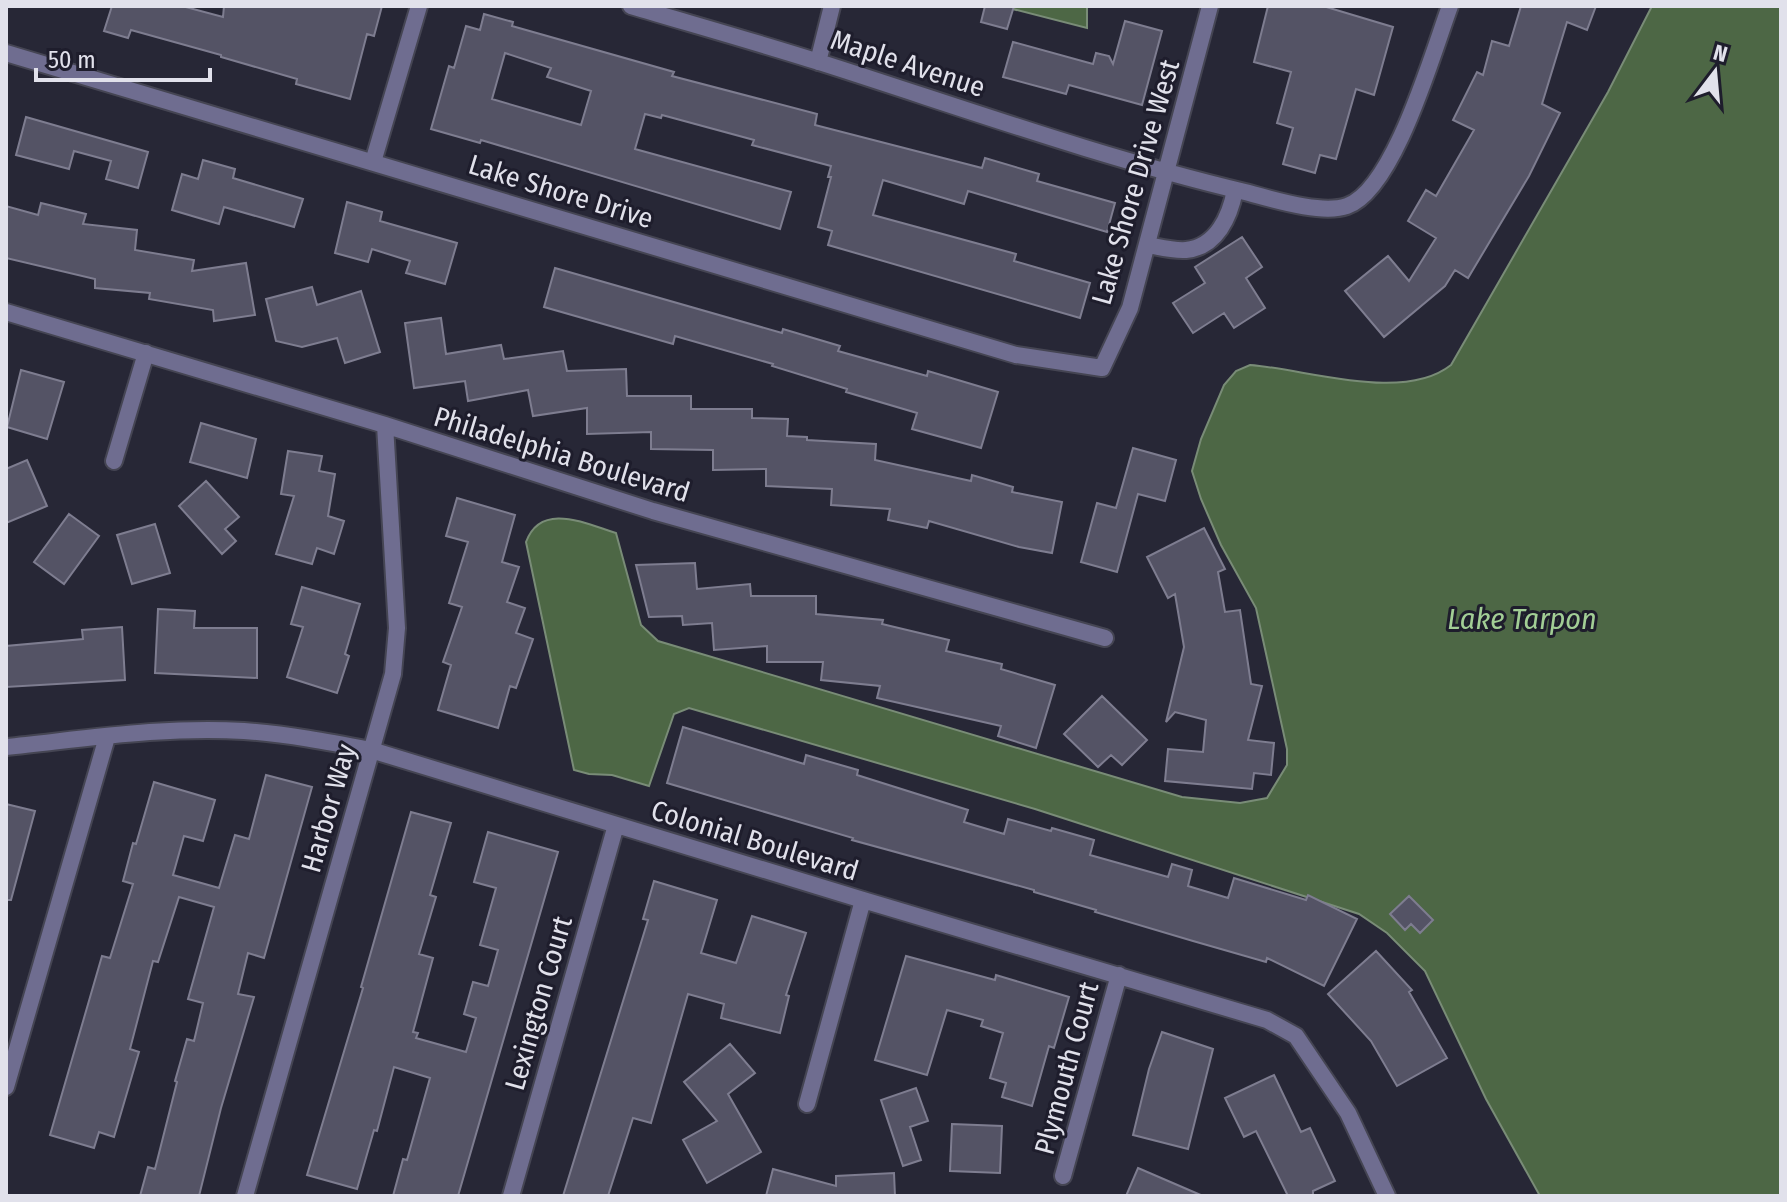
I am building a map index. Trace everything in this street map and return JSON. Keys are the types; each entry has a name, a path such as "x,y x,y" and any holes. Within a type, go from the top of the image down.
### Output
{"street":[{"path":"373,162 419,6"},
{"name":"Maple Avenue","path":"631,6 1167,173 1309,208 1347,206 1373,188 1388,165 1450,6"},
{"path":"818,62 832,6"},
{"name":"Lake Shore Drive West","path":"1102,368 1130,308 1210,6"},
{"name":"Lake Shore Drive","path":"6,53 1016,355 1102,368"},
{"path":"1148,245 1187,250 1202,243 1222,230 1232,207 1235,190"},
{"name":"Philadelphia Boulevard","path":"6,312 385,425 653,511 1105,638"},
{"path":"114,461 146,353"},
{"name":"Harbor Way","path":"245,1196 393,674 397,628 385,425"},
{"name":"Colonial Boulevard","path":"6,747 188,731 242,731 304,737 371,750 1267,1020 1296,1036 1348,1113 1387,1196"},
{"path":"6,1087 107,737"},
{"name":"Lexington Court","path":"511,1196 616,825"},
{"path":"807,1104 863,900"},
{"name":"Plymouth Court","path":"1063,1176 1119,975"}],"water":[{"path":"1001,6 1087,6 1087,28"},
{"name":"Lake Tarpon","path":"1652,6 1781,6 1781,1196 1540,1196 1486,1099 1425,971 1387,933 1359,914 1035,809 689,708 674,714 649,786 612,775 574,770 526,542 533,529 553,519 578,521 616,533 641,625 658,641 1182,797 1240,803 1267,798 1287,765 1287,749 1256,608 1221,545 1192,471 1201,439 1224,385 1236,371 1250,365 1381,383 1407,382 1431,376 1451,365 1608,92"}],"building":[{"path":"112,6 182,6 223,17 224,6 382,6 374,36 367,34 350,99 296,84 297,79 221,55 131,30 128,38 104,31"},
{"path":"985,6 1014,6 1007,29 981,22"},
{"path":"1268,6 1323,6 1393,27 1374,95 1356,89 1336,159 1320,155 1315,173 1283,164 1293,128 1277,123 1291,72 1254,62"},
{"path":"1521,6 1596,6 1587,30 1567,22 1542,104 1560,113 1529,176 1468,278 1455,270 1445,286 1384,337 1345,291 1388,256 1409,281 1436,238 1408,221 1426,190 1436,196 1474,130 1453,120 1477,72 1483,75 1492,41 1509,46"},
{"path":"484,14 513,22 512,26 674,72 672,76 817,114 815,125 982,168 985,158 1039,174 1037,181 1115,203 1107,232 968,191 964,204 883,180 873,215 1016,254 1014,261 1090,283 1080,318 828,245 832,231 818,227 831,166 752,145 754,140 662,115 661,118 645,114 635,149 791,192 780,229 481,140 480,143 431,129 449,66 454,68 466,26 480,30","holes":["505,53 551,68 547,77 591,91 581,125 492,99"]},
{"path":"1125,21 1162,31 1142,105 1069,85 1066,94 1003,77 1013,42 1093,64 1096,53 1109,56 1113,64"},
{"path":"26,117 148,152 138,188 106,179 111,161 74,151 69,169 16,155"},
{"path":"203,160 235,169 233,178 303,199 294,227 224,207 219,224 172,210 182,174 198,179"},
{"path":"347,202 382,212 380,221 457,243 445,284 406,273 410,261 372,249 368,262 335,253"},
{"path":"41,203 86,214 83,224 137,230 135,250 194,260 192,271 246,263 255,315 214,321 213,310 149,299 150,293 95,288 95,279 6,258 6,206 38,215"},
{"path":"1242,237 1262,267 1246,278 1265,308 1234,328 1224,313 1193,333 1173,303 1205,283 1195,267"},
{"path":"555,268 782,333 783,329 840,346 838,351 927,376 928,371 998,392 981,448 912,429 917,413 846,392 847,389 773,364 675,336 673,344 544,307"},
{"path":"312,287 317,305 361,291 380,352 345,363 337,338 302,347 276,341 266,299"},
{"path":"441,318 446,354 501,345 504,359 563,351 567,371 626,369 627,396 691,396 691,409 752,409 752,418 788,419 787,436 876,444 875,460 971,481 972,475 1013,487 1012,492 1062,502 1052,553 1019,547 929,521 927,528 888,520 890,509 831,505 832,489 766,486 766,469 713,470 713,450 651,449 651,432 587,434 587,408 533,416 528,390 468,401 465,381 414,388 405,323"},
{"path":"21,370 64,382 47,439 7,427"},
{"path":"201,423 256,439 247,478 190,462"},
{"path":"1133,448 1176,460 1165,501 1138,494 1117,572 1081,562 1097,503 1116,508"},
{"path":"288,451 322,456 319,471 335,474 328,516 344,521 334,554 317,548 312,564 276,554 294,496 281,494"},
{"path":"27,460 47,506 6,523 6,469"},
{"path":"206,481 239,517 225,529 236,541 222,554 179,506"},
{"path":"457,498 515,515 502,562 519,567 507,602 525,608 516,633 533,639 516,688 510,686 498,728 438,710 451,665 443,662 462,607 449,603 468,542 446,536"},
{"path":"69,514 99,536 64,584 34,562"},
{"path":"155,524 170,573 132,584 117,535"},
{"path":"1204,528 1225,569 1218,572 1225,612 1240,610 1251,684 1262,686 1248,740 1274,743 1271,775 1254,773 1252,789 1165,781 1168,749 1203,752 1206,720 1175,712 1166,722 1184,647 1175,594 1168,598 1147,557"},
{"path":"695,563 697,589 750,584 751,596 816,596 816,614 883,620 882,624 949,640 946,651 1002,664 1001,669 1055,685 1036,748 998,736 1001,726 877,698 880,686 821,680 823,662 767,662 767,646 714,650 712,623 683,625 682,616 649,617 636,565"},
{"path":"302,587 360,604 337,693 287,677 303,627 291,624"},
{"path":"158,609 195,611 194,628 257,628 257,678 155,673"},
{"path":"122,627 125,680 6,687 6,646 83,639 82,630"},
{"path":"1102,696 1147,740 1122,765 1111,755 1098,767 1064,734"},
{"path":"683,727 804,764 806,755 858,770 857,775 968,810 964,822 1004,834 1008,819 1094,840 1090,855 1168,877 1172,864 1192,870 1188,886 1228,898 1234,878 1306,900 1308,895 1357,919 1324,986 1267,958 1266,962 1193,941 1034,890 852,840 667,783"},
{"path":"266,775 312,787 264,958 248,953 238,994 254,997 199,1196 140,1196 148,1167 155,1169 187,1039 194,1041 203,1003 188,999 214,907 179,897 158,962 153,961 130,1049 139,1052 114,1137 99,1132 94,1148 50,1135 102,956 110,958 133,884 123,881 133,843 136,844 154,782 215,800 203,841 184,836 173,875 219,888 235,835 249,839"},
{"path":"6,804 35,811 11,900 6,900"},
{"path":"411,812 451,823 430,895 436,897 419,954 433,958 413,1032 418,1033 416,1038 466,1052 476,1018 464,1014 473,982 488,986 498,950 480,945 496,888 474,882 488,832 558,852 458,1196 393,1196 403,1159 407,1160 430,1078 394,1067 357,1189 307,1175"},
{"path":"654,881 717,900 701,953 736,963 752,916 806,933 786,995 789,996 780,1033 721,1018 724,1004 688,994 651,1123 633,1118 608,1196 563,1196 648,920 643,919"},
{"path":"1409,896 1433,920 1420,933 1411,924 1405,930 1390,914"},
{"path":"1376,951 1412,990 1409,992 1447,1058 1397,1086 1371,1041 1328,994"},
{"path":"906,956 995,980 996,975 1069,997 1054,1048 1049,1046 1032,1106 1002,1097 1006,1083 990,1078 1003,1033 981,1026 983,1020 947,1010 927,1075 875,1060"},
{"path":"1162,1032 1213,1049 1188,1149 1133,1135 1149,1069"},
{"path":"730,1044 755,1073 728,1094 761,1152 707,1183 683,1140 717,1121 684,1082"},
{"path":"1274,1075 1301,1132 1310,1128 1335,1181 1313,1191 1313,1196 1288,1196 1256,1131 1244,1137 1225,1098"},
{"path":"916,1088 928,1121 910,1127 921,1160 903,1166 881,1100"},
{"path":"952,1124 1002,1126 1000,1173 950,1171"},
{"path":"1138,1168 1203,1196 1126,1196"},
{"path":"773,1169 836,1186 836,1176 894,1173 895,1196 766,1196"}]}
